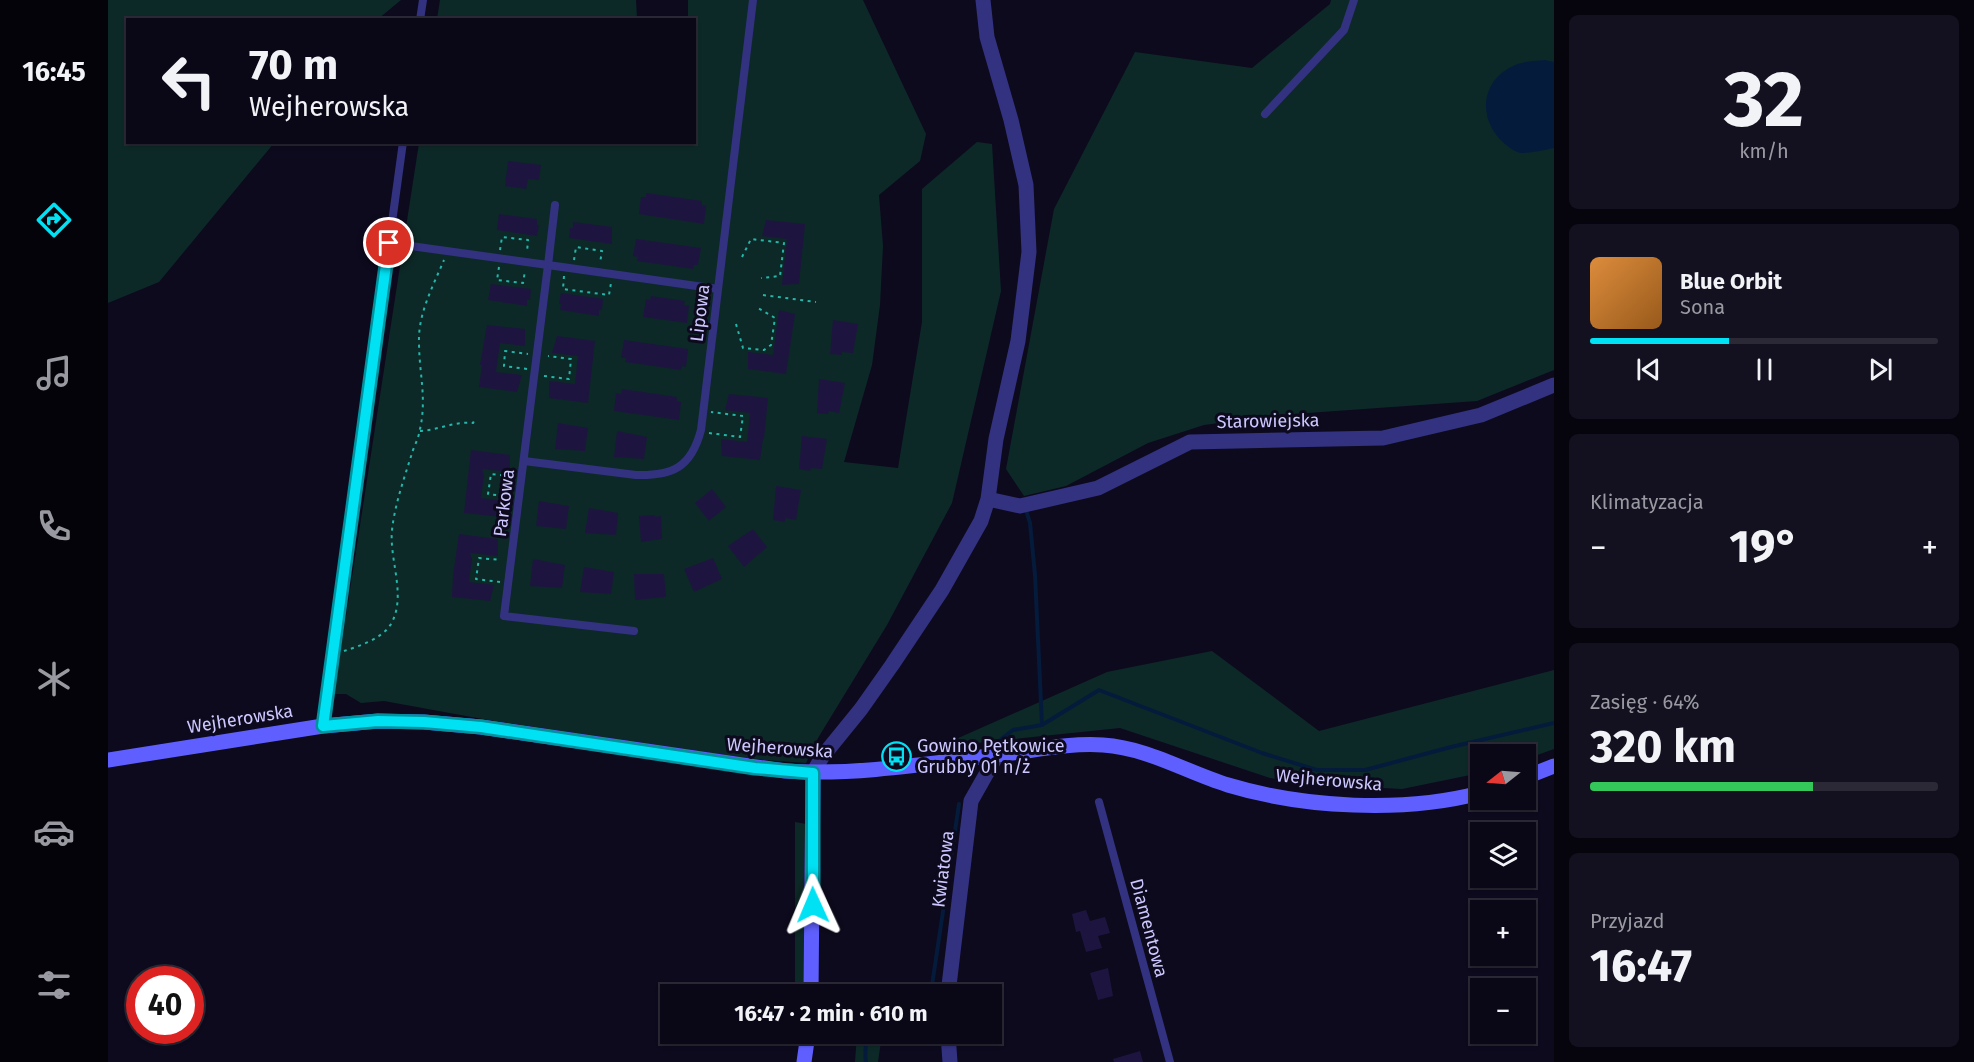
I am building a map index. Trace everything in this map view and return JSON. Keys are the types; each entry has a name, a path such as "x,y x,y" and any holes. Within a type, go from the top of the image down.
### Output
{"street":[{"path":"811,984 813,773 822,757 861,709 942,590 981,521 988,499 996,439 1017,341 1029,252 1026,185 1011,120 987,37 981,3"},
{"name":"Starowiejska","path":"988,499 1020,506 1098,488 1190,442 1383,438 1481,415 1554,386"},
{"name":"Wejherowska","path":"108,760 323,726 378,721 424,722 481,727 760,768 813,773 862,771 1074,745 1112,746 1151,755 1227,784 1306,801 1406,804 1470,795"},
{"name":"Kwiatowa","path":"949,984 971,801 997,754"},
{"path":"1536,773 1554,766"},
{"path":"804,1062 807,1044"},
{"path":"949,1044 950,1062"}],"lane":[{"path":"420,18 423,0"},
{"name":"Lipowa","path":"524,460 636,475 654,475 671,472 683,464 698,443 753,0"},
{"path":"1265,114 1344,30 1354,0"},
{"path":"323,726 403,144"},
{"name":"Parkowa","path":"555,205 504,616 634,631"},
{"path":"389,243 718,289"},
{"name":"Diamentowa","path":"1099,802 1170,1062"}],"path":[{"path":"502,237 528,240 526,262 524,283 498,280 502,237"},
{"path":"742,257 751,239 784,243 780,276 761,279"},
{"path":"599,272 602,251 576,247 563,289 609,295 612,274"},
{"path":"333,654 353,648 381,634 389,627 394,616 397,594 391,542 392,528 420,431 424,393 419,340 422,317 447,252"},
{"path":"763,295 816,302"},
{"path":"736,324 743,348 764,350 771,345 775,318 758,308"},
{"path":"505,351 571,359 569,379 535,373 504,366 505,351"},
{"path":"700,432 740,437 743,416 703,411"},
{"path":"420,431 449,427 461,422 472,423 475,419"},
{"path":"519,499 488,494 491,474 522,478"},
{"path":"509,583 476,579 479,558 512,562"}],"green space":[{"path":"108,0 401,0 379,18 126,18 126,144 273,144 159,282 108,303"},
{"path":"440,0 636,0 637,18 437,18"},
{"path":"688,0 863,0 926,134 920,161 879,195 883,246 880,305 872,365 844,462 898,468 922,322 922,189 977,142 992,144 1001,291 952,503 887,625 818,738 806,763 663,747 488,720 384,701 361,703 346,694 334,694 419,144 696,144 696,18 688,18"},
{"path":"1331,0 1554,0 1554,370 1477,401 1279,415 1204,425 1148,443 1066,486 1024,496 1006,469 1054,209 1135,52 1252,68 1330,4"},
{"path":"1212,651 1319,731 1554,670 1554,749 1536,755 1536,744 1470,744 1470,775 1402,789 1311,784 1270,778 1120,728 938,747 1107,672"},
{"path":"795,822 806,824 806,984 795,984"},
{"path":"856,1044 881,1044 878,1062 855,1062"}],"water":[{"path":"1545,60 1554,62 1554,148 1521,153 1505,144 1490,124 1486,102 1488,92 1502,73 1513,66 1524,62"}],"building":[{"path":"508,161 541,165 539,180 528,179 526,189 505,186"},
{"path":"646,193 702,201 702,205 706,206 704,224 639,214 641,197 646,197"},
{"path":"499,214 537,219 537,225 539,225 537,236 497,230"},
{"path":"766,220 805,224 799,284 782,285 787,239 762,236"},
{"path":"573,222 612,227 612,244 569,238"},
{"path":"636,239 701,248 698,265 694,265 693,269 637,261 638,257 633,256"},
{"path":"491,284 531,289 527,306 488,300"},
{"path":"561,293 603,299 599,316 560,310"},
{"path":"651,296 685,301 684,305 689,306 687,323 643,317 646,299 650,300"},
{"path":"779,310 795,314 786,374 748,369 748,352 773,355"},
{"path":"833,320 858,324 853,353 830,354"},
{"path":"487,325 525,329 525,346 500,343 496,372 522,375 517,392 479,387 482,365 480,365"},
{"path":"557,336 595,341 588,403 549,398 549,381 575,384 578,356 552,353"},
{"path":"624,340 688,349 686,367 682,366 681,370 625,362 626,358 621,358"},
{"path":"819,379 845,383 839,413 829,411 828,414 817,413"},
{"path":"622,389 677,397 677,401 681,402 679,420 614,411 616,393 621,394"},
{"path":"729,394 768,398 760,460 722,456 721,439 747,442 750,413 725,410"},
{"path":"558,423 588,428 585,451 555,449"},
{"path":"617,431 647,437 644,459 614,457"},
{"path":"802,436 827,439 822,469 811,468 810,471 799,469"},
{"path":"471,450 510,455 510,472 482,469 484,476 481,498 506,501 502,517 464,513"},
{"path":"776,486 801,490 796,520 785,518 785,522 773,520"},
{"path":"712,489 726,507 709,521 695,503"},
{"path":"539,501 569,506 566,529 536,526"},
{"path":"589,508 618,513 616,535 585,533"},
{"path":"655,515 655,517 661,516 662,539 641,542 639,516"},
{"path":"753,529 767,547 744,567 728,546"},
{"path":"459,534 498,539 498,556 470,553 472,559 469,582 494,585 490,601 452,597"},
{"path":"713,558 722,579 694,592 684,569"},
{"path":"533,559 565,565 562,588 530,586"},
{"path":"584,567 614,572 611,594 580,592"},
{"path":"634,574 664,574 666,597 635,600"},
{"path":"1086,910 1090,921 1105,917 1110,933 1098,936 1102,948 1086,952 1080,931 1076,932 1072,914"},
{"path":"1108,968 1113,996 1098,1000 1090,973"},
{"path":"1140,1051 1143,1062 1114,1062 1113,1059"}],"waterway":[{"path":"1026,510 1030,523 1035,575 1042,725"},
{"path":"1000,740 1013,730 1042,725 1099,690 1262,753 1317,770 1365,770 1554,723"},
{"path":"932,984 959,804"},
{"path":"866,1044 866,1062"}],"place":[{"name":"Gowino Pętkowice Grubby 01 n/ż","path":"896,756"}],"route":[{"path":"389,243 323,726 378,721 481,727 755,768 813,773 813,905"}]}
